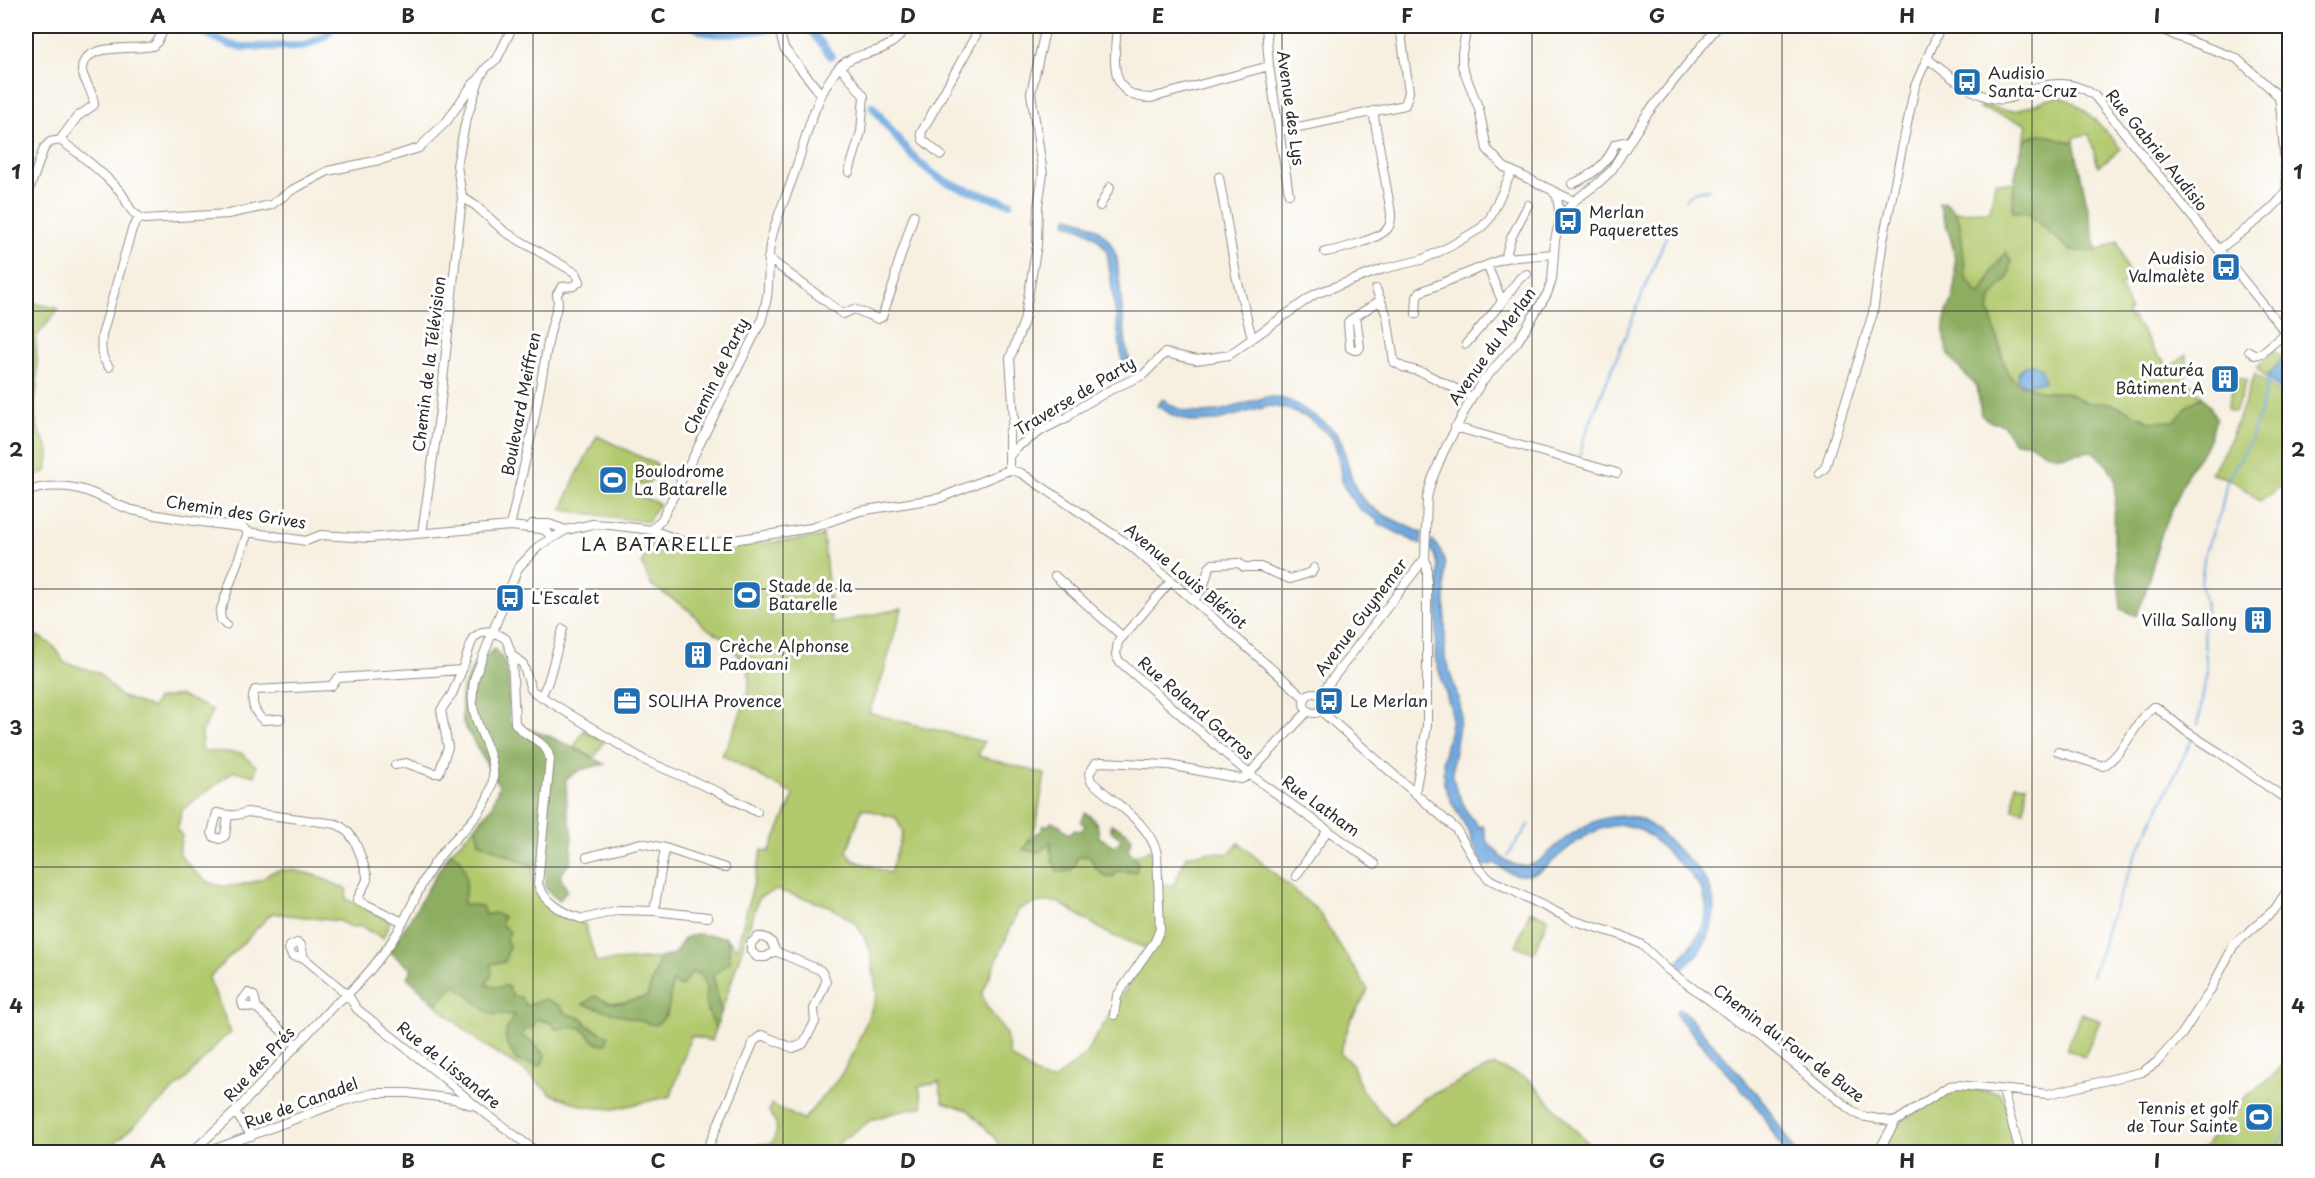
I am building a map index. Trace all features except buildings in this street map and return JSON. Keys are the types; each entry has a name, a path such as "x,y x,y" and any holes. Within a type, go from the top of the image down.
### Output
{"street":[{"path":"26,199 44,148 50,142 60,140 76,117 94,105 94,94 82,73 83,64 87,58 92,53 102,50 153,46 166,26"},
{"path":"60,140 120,190 130,209 140,217 170,218 228,214 271,205 292,190 328,171 384,159 419,148 447,121 472,85 497,59 513,26"},
{"path":"849,172 861,132 864,96 841,66 888,47 907,26"},
{"path":"941,155 923,140 921,133 981,26"},
{"path":"652,530 682,541 714,543 811,528 860,511 940,498 1009,470 1009,434 1014,419 1010,357 1024,321 1037,245 1038,206 1043,174 1031,93 1046,26"},
{"path":"1117,26 1115,72 1121,86 1127,92 1141,98 1151,98 1269,66"},
{"name":"Avenue des Lys","path":"1266,26 1269,66 1289,194"},
{"path":"1279,131 1405,105 1409,92 1400,26"},
{"path":"1467,26 1462,66 1479,109 1487,148 1508,169 1574,201"},
{"name":"Avenue du Merlan","path":"1415,793 1427,726 1427,567 1425,554 1427,498 1431,482 1455,428 1472,397 1518,341 1547,294 1553,275 1553,254 1560,219 1574,201 1604,178 1618,162 1647,114 1718,26"},
{"path":"1819,473 1825,468 1873,313 1883,240 1913,97 1941,26"},
{"path":"2157,26 2176,36 2236,58 2271,88 2278,96 2280,103 2285,193 2273,206 2219,250"},
{"path":"779,28 784,48 821,94"},
{"name":"Rue Gabriel Audisio","path":"1928,59 1969,88 1996,99 2013,97 2053,84 2072,84 2087,90 2100,101 2288,333"},
{"name":"Chemin de Party","path":"652,530 662,519 761,322 768,288 768,258 774,229 821,94 841,66"},
{"name":"Chemin de la Télévision","path":"422,533 440,410 462,197 457,165 465,124 480,77"},
{"path":"1325,252 1340,250 1383,233 1390,225 1373,111"},
{"path":"1572,184 1583,180 1604,164 1615,144 1629,141"},
{"name":"Traverse de Party","path":"1010,455 1017,447 1044,429 1068,417 1077,409 1143,375 1165,353 1197,360 1229,355 1238,351 1251,338 1315,294 1409,262 1479,224 1492,207 1508,169"},
{"path":"1218,177 1236,275 1251,338"},
{"path":"1100,206 1110,187"},
{"path":"1553,192 1557,196 1560,219"},
{"name":"Boulevard Meiffren","path":"462,197 476,206 505,232 576,273 579,281 577,285 559,289 515,526"},
{"path":"1505,258 1511,238 1528,205"},
{"path":"768,258 843,314 854,309 878,319 882,317 896,280 896,271 914,215"},
{"path":"109,367 102,358 102,335 132,229 140,217"},
{"path":"1416,314 1417,297 1420,291 1505,258 1553,254"},
{"path":"1488,265 1502,301"},
{"path":"1466,344 1520,278 1527,274"},
{"path":"1376,289 1388,321 1394,362 1424,373 1472,397"},
{"path":"1356,316 1381,300"},
{"path":"2249,351 2255,355 2262,353 2288,333"},
{"path":"1455,428 1617,473"},
{"name":"Avenue Louis Blériot","path":"1009,470 1020,473 1131,546 1305,698"},
{"name":"Chemin des Grives","path":"26,493 35,487 44,486 87,491 129,509 183,520 243,527 248,532 306,541 321,535 369,538 549,524 566,530"},
{"name":"Chemin des Grives","path":"515,526 545,531 552,538 566,530 593,524 652,530"},
{"path":"226,625 221,620 220,612 248,532"},
{"name":"Rue des Prés","path":"192,1152 235,1112 334,1005 348,995 403,922 434,863 447,846 480,813 492,784 493,769 474,714 472,697 474,679 518,568 539,546 552,538"},
{"name":"Avenue Guynemer","path":"1320,695 1425,554"},
{"path":"1194,600 1203,588 1209,568 1213,564 1239,563 1244,567 1260,567 1290,579 1312,572 1314,568"},
{"path":"1055,576 1122,636 1171,581"},
{"path":"541,696 548,682 563,629"},
{"path":"395,765 406,763 439,773 448,747 441,710 452,694 473,638 482,632 492,631 506,639 512,655 515,723 521,732 542,742 548,749 550,759 538,884 540,891 558,906 583,920 619,910 654,910 708,917"},
{"name":"Rue Roland Garros","path":"1122,636 1116,647 1119,661 1249,774"},
{"path":"512,655 523,664 531,689 541,696 644,760 721,793 757,812"},
{"path":"280,719 263,720 259,716 254,708 252,696 255,690 331,686 338,678 462,670"},
{"path":"1323,712 1320,695 1311,694 1305,698 1304,706 1308,711 1323,712 1415,793"},
{"path":"2058,752 2103,766 2128,739 2147,712 2156,707 2187,732 2289,802"},
{"path":"1114,1015 1117,996 1155,942 1160,929 1157,853 1146,830 1091,781 1089,774 1092,767 1101,762 1169,765 1241,779 1249,774 1308,711"},
{"name":"Rue Latham","path":"1249,774 1375,864"},
{"name":"Chemin du Four de Buze","path":"1415,793 1456,829 1479,868 1489,879 1572,920 1636,942 1668,970 1767,1042 1851,1110 1861,1116 1895,1122"},
{"path":"228,815 237,817 247,812 336,824 347,828 352,834 367,875 367,880 357,900 403,922"},
{"path":"1296,876 1328,830"},
{"path":"587,857 641,843 665,848 725,868"},
{"path":"654,910 665,848"},
{"path":"1878,1152 1895,1122 1949,1086 2060,1093 2142,1072 2153,1065 2182,1034 2210,991 2234,945 2276,909 2289,886"},
{"path":"705,1152 754,1041 762,1035 793,1048 798,1047 803,1044 815,1022 814,1009 826,982 824,975 820,970 775,951"},
{"name":"Rue de Lissandre","path":"304,958 348,995 357,1010 477,1107 537,1152"},
{"path":"257,1008 297,1046"},
{"path":"2003,1091 2020,1152"},
{"name":"Rue de Canadel","path":"207,1152 343,1101 375,1093 408,1093 454,1099 477,1107"},
{"path":"235,1112 252,1136"}],"green space":[{"path":"2060,97 2085,111 2121,149 2098,166 2089,134 2074,137 2074,143 2042,134 2027,138 2023,145 2027,124 1979,108 1984,105 2005,110 2018,110"},
{"path":"2042,134 2074,143 2097,251 2071,251 2026,212 2013,212 2016,174 2023,146 2027,138"},
{"path":"1995,182 2014,183 2013,196 2026,212 2071,251 2097,251 2118,241 2129,277 2125,280 2126,284 2120,286 2130,310 2127,313 2130,319 2133,318 2156,353 2170,368 2186,355 2188,366 2185,377 2202,397 2189,405 2175,421 2152,422 2110,403 2087,403 2065,392 2045,392 2019,384 2007,373 1989,310 1991,298 2009,276 2011,262 2006,252 1979,296 1966,277 1960,224 1955,212 1990,211"},
{"path":"1945,202 1955,212 1960,224 1966,277 1979,295 2006,252 2011,262 2009,276 1991,298 1989,310 2007,373 2019,384 2045,392 2065,392 2087,403 2110,403 2152,422 2175,421 2189,405 2202,397 2210,406 2216,419 2206,447 2189,470 2161,535 2143,600 2136,616 2121,609 2114,542 2115,479 2107,464 2092,451 2061,456 2045,453 2028,442 2013,442 2004,425 1991,422 1981,415 1977,386 1955,364 1946,347 1944,326 1954,294 1955,261 1951,239 1939,203"},
{"path":"26,301 59,309 36,337 37,379 34,414 39,432 48,447 49,461 46,472 31,477 26,473"},
{"path":"2273,350 2283,358 2266,378 2257,368"},
{"path":"2255,374 2290,401 2289,480 2260,502 2238,484 2211,474 2229,442"},
{"path":"2236,377 2247,380 2235,412 2227,409"},
{"name":"Boulodrome La Batarelle","path":"597,436 666,469 643,486 639,483 634,495 659,503 648,522 562,510 573,482"},
{"path":"823,534 832,624 902,608 882,678 869,713 984,742 978,756 1045,774 1036,825 1024,850 1051,842 1050,851 1075,866 1077,857 1089,856 1096,868 1116,871 1132,857 1151,849 1155,884 1174,885 1186,856 1208,852 1228,854 1239,843 1318,911 1368,990 1350,1022 1340,1053 1353,1066 1362,1091 1392,1125 1423,1099 1494,1065 1528,1079 1594,1152 1003,1152 995,1138 968,1110 943,1102 939,1082 919,1087 923,1107 871,1120 827,1152 757,1152 757,1145 772,1143 776,1134 776,1123 769,1112 771,1104 803,1120 839,1078 856,1047 877,995 870,949 856,923 829,906 777,890 759,897 712,1041 691,1036 671,1096 614,1109 587,1107 551,1094 522,1069 478,1041 436,1005 455,984 490,1013 514,1014 517,1061 541,1066 545,1055 531,1041 520,1036 525,1028 537,1019 552,1023 555,1029 580,1027 598,1044 609,1036 586,1025 584,1019 567,1014 560,1006 545,999 526,1007 513,996 486,984 491,964 506,939 500,924 503,917 485,915 463,904 456,855 450,853 476,826 479,842 533,867 535,889 547,904 564,915 585,924 596,962 660,958 647,997 623,1003 584,1003 667,1015 672,982 691,973 701,974 707,986 707,1012 721,1012 713,975 729,944 725,937 737,948 762,850 769,852 794,795 722,755 748,691 748,670 742,659 730,647 735,645 705,627 689,610 651,585 642,564 649,538 687,549 711,549 820,537","holes":["862,808 896,818 903,832 890,873 853,860 847,852","1039,902 1058,902 1109,934 1151,950 1084,1056 1054,1080 1044,1080 1010,1056 1006,1034 986,1005 982,994 1019,909"]},
{"path":"37,636 53,646 63,662 99,673 120,696 152,708 157,699 179,695 213,710 202,731 202,751 241,753 256,766 255,776 234,771 182,810 177,830 182,835 179,853 196,873 213,884 232,886 261,879 275,871 303,872 347,889 346,899 390,921 383,938 358,926 353,928 339,921 272,913 209,978 231,1033 221,1040 186,1079 105,1152 26,1152 26,707"},
{"path":"494,649 505,664 507,673 509,722 551,737 605,764 580,770 566,779 567,809 572,830 571,861 560,876 567,890 559,901 545,888 546,872 479,842 476,826 491,808 499,786 463,723 461,694 472,668"},
{"path":"584,730 604,742 594,758 574,747"},
{"path":"2015,784 2027,785 2024,811 2013,809"},
{"path":"1085,813 1096,822 1099,837 1114,846 1121,841 1111,831 1111,824 1132,837 1128,849 1138,863 1136,872 1117,871 1114,876 1107,878 1096,868 1089,856 1077,857 1075,866 1070,871 1058,872 1052,860 1051,842 1039,852 1023,850 1036,833 1041,832 1044,825 1050,825 1051,822 1060,825 1068,834 1075,830 1081,831 1085,826 1081,822"},
{"path":"450,853 461,861 466,875 463,904 482,906 485,915 494,913 503,917 501,924 510,932 506,939 509,945 505,962 491,964 492,974 486,984 494,987 508,986 513,996 521,997 526,1006 545,999 560,1006 567,1014 584,1019 586,1025 609,1036 606,1044 598,1044 580,1027 555,1029 552,1023 537,1019 533,1028 525,1029 521,1036 531,1041 545,1055 541,1066 517,1061 506,1038 507,1029 514,1015 490,1014 455,984 436,1005 407,977 412,970 389,951"},
{"path":"1530,911 1548,918 1534,953 1516,946"},
{"path":"697,934 725,937 729,944 730,962 713,975 721,1012 716,1029 707,1008 705,997 707,986 701,974 691,973 681,987 672,982 667,1013 660,1022 654,1025 583,1004 595,996 616,1003 647,997 660,958 673,955 685,938"},
{"path":"2082,1013 2100,1021 2084,1057 2066,1049"},
{"name":"Tennis et golf de Tour Sainte","path":"2289,1057 2289,1152 2200,1152 2244,1098 2276,1073"},
{"path":"1952,1088 1998,1092 2003,1097 2017,1152 1881,1152 1894,1129"}],"water":[{"path":"1067,217 1085,222 1099,230 1114,250 1117,259 1127,354 1135,369 1130,373 1123,362 1121,353 1107,252 1095,236 1066,223"},
{"path":"2283,358 2289,363 2289,397 2266,378"},
{"path":"2033,364 2041,369 2044,382 2022,384 2018,379 2020,370 2026,365"},
{"path":"1266,397 1293,403 1331,428 1339,438 1353,481 1362,498 1382,514 1422,533 1421,545 1378,523 1379,521 1362,511 1352,500 1343,485 1337,451 1332,438 1308,418 1287,409 1270,406 1214,421 1193,422 1174,416 1157,406 1163,399 1175,407 1188,411 1213,412"},
{"path":"1432,540 1441,551 1445,564 1445,658 1461,714 1453,762 1453,777 1456,789 1471,819 1474,819 1478,827 1483,826 1487,842 1499,853 1498,855 1519,866 1534,864 1577,831 1603,818 1632,817 1651,825 1699,871 1711,891 1714,904 1711,929 1706,941 1690,962 1679,970 1675,968 1677,962 1695,939 1704,922 1706,904 1692,876 1644,832 1630,826 1619,825 1598,830 1578,841 1536,873 1512,874 1493,862 1491,865 1483,866 1470,838 1472,837 1452,803 1444,784 1443,760 1451,723 1451,710 1435,658 1439,569 1435,554 1429,547"},
{"path":"1678,1009 1684,1011 1763,1101 1796,1152 1785,1152 1756,1105 1677,1016"}],"waterway":[{"path":"191,26 230,45 243,47 304,46 325,36 334,26"},
{"path":"693,26 702,31 724,34 783,26"},
{"path":"802,26 812,32 831,56"},
{"path":"2283,26 2290,28"},
{"path":"872,106 904,147 932,173 959,187 1010,203"},
{"path":"1685,199 1697,191 1709,189"},
{"path":"1580,455 1585,435 1669,229"},
{"path":"2198,725 2207,671 2203,630 2206,607 2201,582 2205,552 2221,511 2227,480 2247,447 2259,416 2268,379"},
{"path":"2092,976 2108,924 2133,862 2192,739"},
{"path":"1508,855 1529,824"},
{"path":"2276,1152 2290,1117"}],"place":[{"name":"Audisio Santa-Cruz","path":"1967,82"},
{"name":"Merlan Paquerettes","path":"1568,221"},
{"name":"Audisio Valmalète","path":"2226,267"},
{"name":"Naturéa Bâtiment A","path":"2225,379"},
{"name":"Boulodrome La Batarelle","path":"613,480"},
{"name":"Stade de la Batarelle","path":"747,595"},
{"name":"L'Escalet","path":"510,598"},
{"name":"Villa Sallony","path":"2258,620"},
{"name":"Crèche Alphonse Padovani","path":"698,655"},
{"name":"SOLIHA Provence","path":"627,701"},
{"name":"Le Merlan","path":"1329,701"},
{"name":"Tennis et golf de Tour Sainte","path":"2259,1117"}],"district":[{"name":"LA BATARELLE","path":"658,545"}]}
